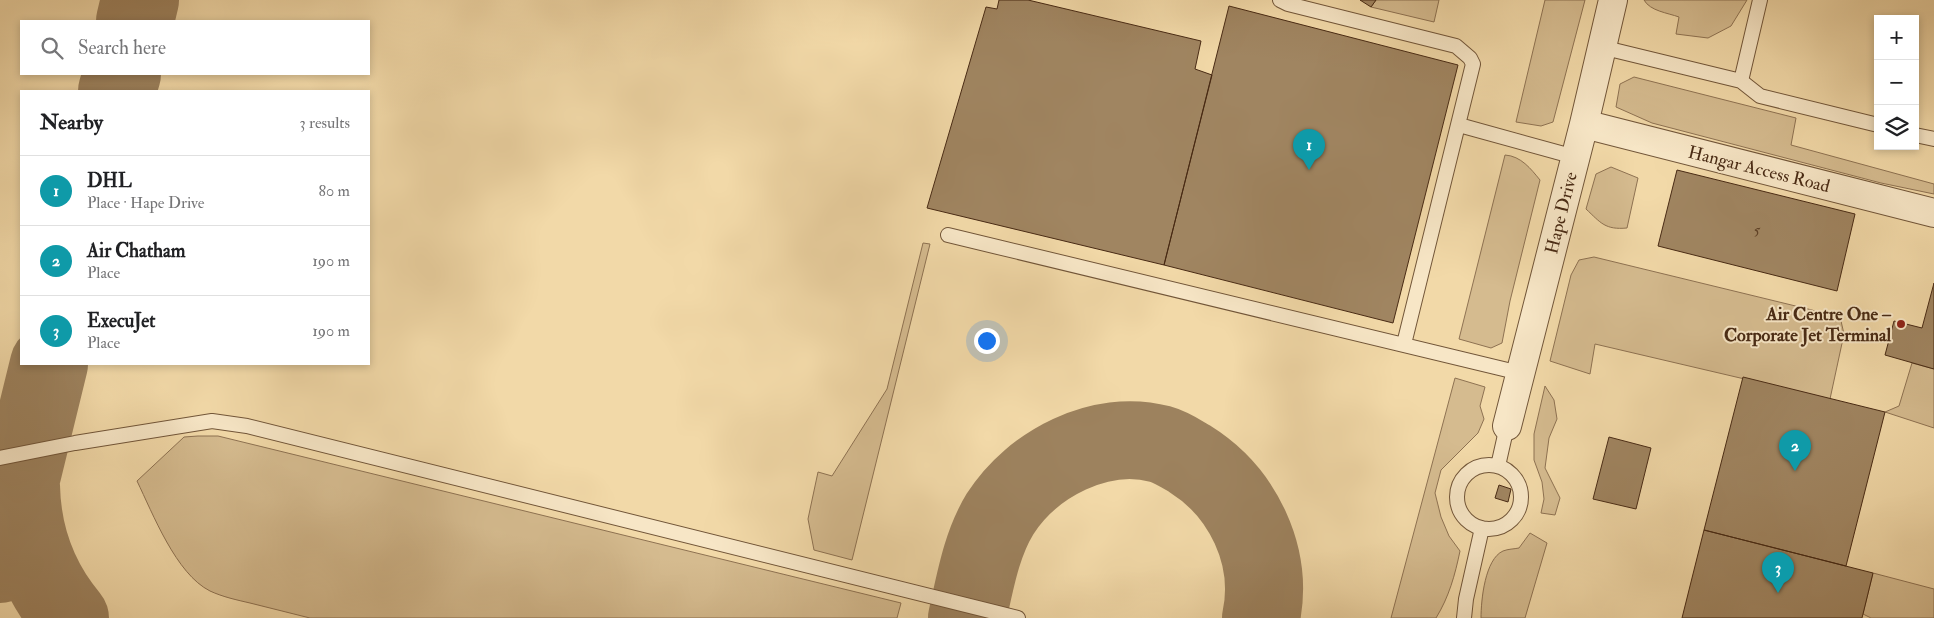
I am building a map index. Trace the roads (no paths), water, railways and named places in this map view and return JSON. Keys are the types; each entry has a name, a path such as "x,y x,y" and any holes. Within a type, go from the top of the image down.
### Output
{"street":[{"name":"Hape Drive","path":"1507,426 1584,124 1613,0"},
{"name":"Hangar Access Road","path":"1584,124 1934,213"}],"lane":[{"path":"1280,0 1288,4 1456,46 1463,50 1473,64 1404,344"},
{"path":"1741,81 1760,0"},
{"path":"1601,47 1741,81 1760,96 1874,124"},
{"path":"1458,125 1575,157"},
{"path":"1919,136 1934,140"},
{"path":"948,235 1520,373"},
{"path":"0,458 212,421 225,422 256,428 1018,618"},
{"path":"1498,466 1507,426"},
{"path":"1498,466 1514,477 1519,485 1520,505 1516,514 1502,526 1482,528 1473,524 1459,509 1458,489 1462,479 1469,472 1478,467 1498,466"},
{"path":"1464,618 1466,599 1482,528"},
{"path":"1459,618 1466,599"}],"place":[{"name":"DHL","path":"1309,170"},
{"name":"Air Centre One – Corporate Jet Terminal","path":"1901,324"},
{"name":"Air Chatham","path":"1795,471"},
{"name":"ExecuJet","path":"1778,593"}]}
